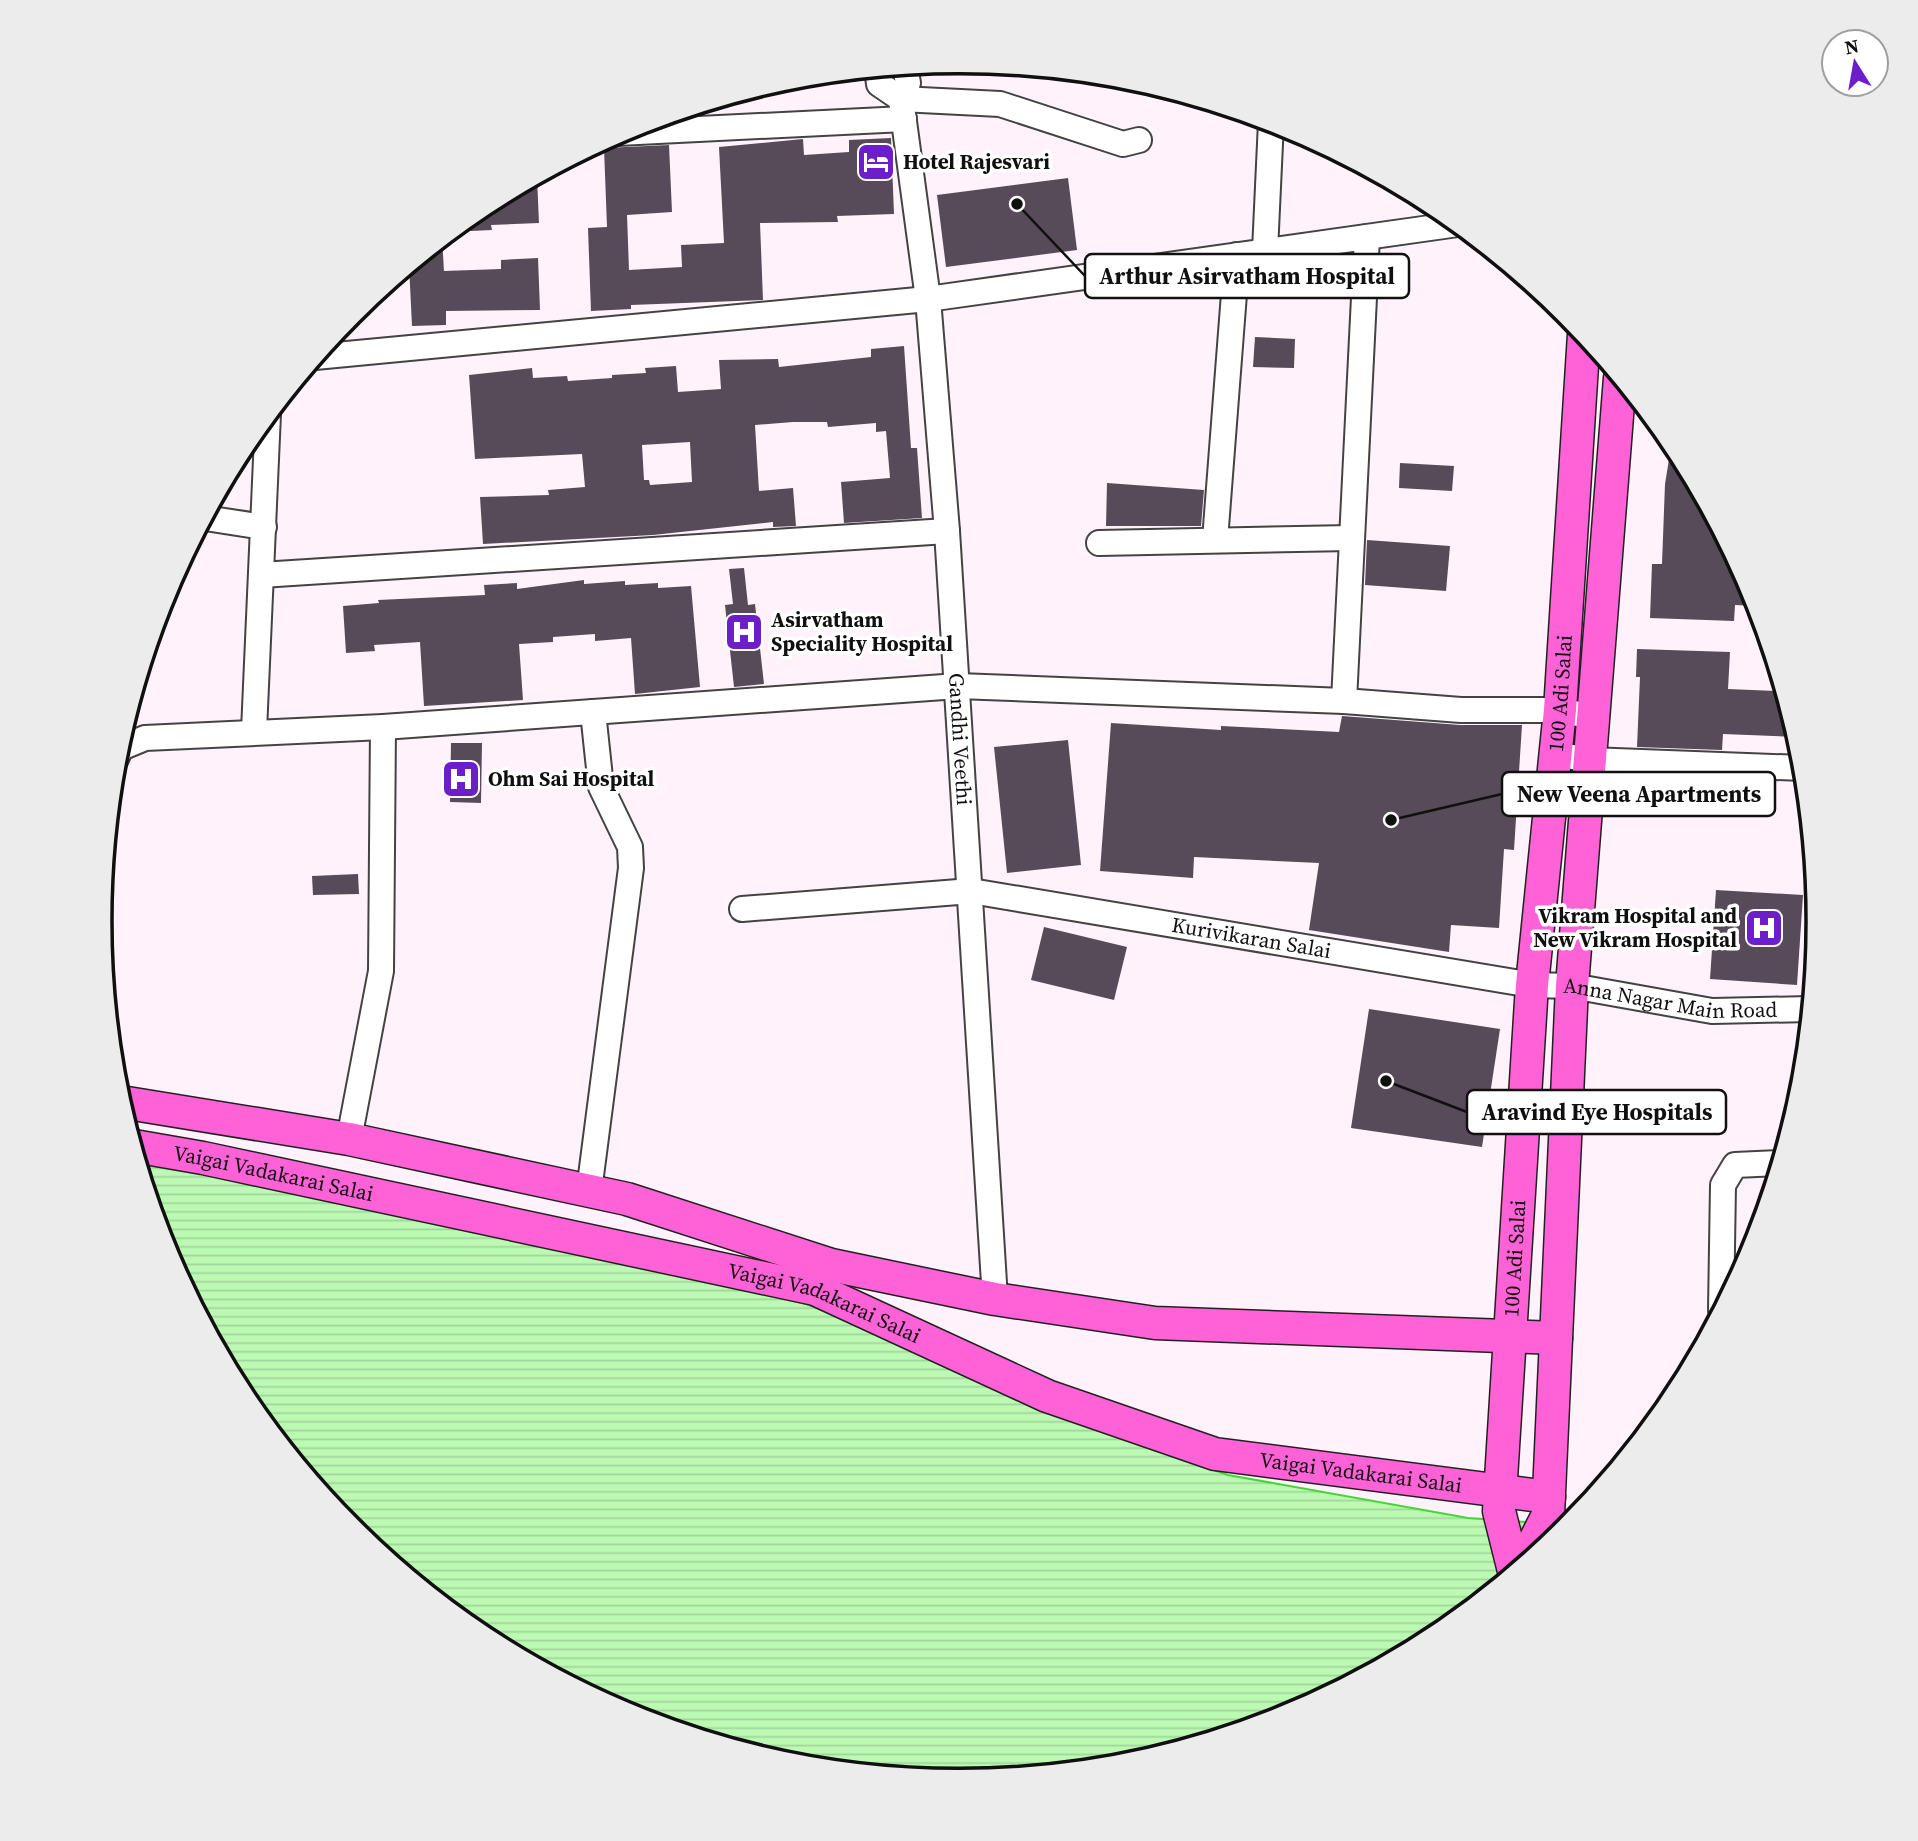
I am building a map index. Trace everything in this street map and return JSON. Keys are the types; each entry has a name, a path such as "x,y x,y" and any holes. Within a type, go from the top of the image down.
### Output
{"main road":[{"name":"100 Adi Salai","path":"1512,1561 1500,1502 1532,985 1560,710 1583,348"},
{"name":"100 Adi Salai","path":"1548,1506 1572,986 1619,390"},
{"name":"Vaigai Vadakarai Salai","path":"132,1104 349,1139 627,1199 831,1265 995,1299 1155,1323 1511,1334 1556,1338"},
{"name":"Vaigai Vadakarai Salai","path":"143,1148 217,1161 815,1289 1047,1396 1215,1454 1500,1502 1548,1506"},
{"path":"1532,1543 1548,1506"}],"street":[{"name":"Gandhi Veethi","path":"906,75 908,83 903,109 928,299 947,531 995,1299"},
{"path":"878,78 879,84 903,109"},
{"path":"653,131 903,109 1000,104 1123,144 1139,140"},
{"path":"1265,251 1270,133"},
{"path":"327,357 928,299 1444,226"},
{"path":"1344,701 1367,237"},
{"path":"1215,540 1237,255"},
{"path":"254,731 267,433"},
{"path":"214,518 264,527"},
{"path":"261,575 947,531"},
{"path":"1099,543 1351,538"},
{"path":"131,744 145,738 383,727 958,686 1344,701 1461,710 1560,710 1592,717"},
{"path":"589,1191 631,868 630,847 601,787 593,712"},
{"path":"349,1139 381,971 383,727"},
{"path":"1556,754 1589,760 1792,768"},
{"name":"Kurivikaran Salai","path":"742,909 971,891 1532,985"},
{"name":"Anna Nagar Main Road","path":"1532,985 1572,986 1712,1012 1801,1009"},
{"path":"1730,1272 1723,1185 1735,1165 1770,1163"}],"shaded area":[{"path":"147,1161 738,1284 846,1316 1087,1426 1228,1475 1468,1518 1553,1524 1475,1592 1430,1625 1334,1680 1231,1723 1178,1739 1070,1760 959,1768 848,1760 740,1739 635,1703 535,1654 488,1625 443,1592 360,1519 322,1479 287,1436 225,1344 176,1245"}],"building":[{"path":"891,138 894,214 837,216 838,222 760,223 763,300 631,305 631,309 591,311 588,228 607,227 604,152 614,148 669,145 672,212 627,215 629,270 682,267 681,245 724,243 719,147 803,139 804,155 849,152 849,140"},
{"path":"1068,178 1077,250 946,267 937,195"},
{"path":"537,186 539,223 491,225 492,230 467,231"},
{"path":"443,249 444,271 501,269 501,260 538,258 540,310 446,311 446,325 412,326 410,277"},
{"path":"1255,337 1295,339 1294,368 1253,367"},
{"path":"904,346 911,448 917,448 922,518 844,523 841,482 890,478 886,431 876,432 876,423 828,427 827,422 793,422 755,425 759,491 793,488 796,526 773,527 773,522 653,535 483,544 480,497 549,495 548,490 585,487 582,454 475,459 469,375 532,368 533,378 567,376 568,381 612,378 612,375 646,373 645,368 676,366 678,392 721,389 719,360 778,359 779,367 871,357 871,349","holes":["690,442 692,482 650,485 649,480 644,480 642,445"]},
{"path":"1669,459 1693,497 1742,596 1745,605 1735,605 1734,621 1650,618 1652,564 1662,564 1665,484"},
{"path":"1400,463 1454,466 1452,491 1399,488"},
{"path":"1107,483 1204,490 1201,526 1106,526"},
{"path":"1367,540 1450,546 1446,591 1365,585"},
{"path":"744,568 748,605 755,604 764,684 734,687 725,605 733,604 729,569"},
{"path":"584,580 584,584 625,581 625,585 658,583 658,588 691,586 700,687 635,694 631,638 595,641 595,634 553,637 553,642 519,644 523,700 424,706 420,642 374,645 375,651 346,653 343,606 379,603 378,600 485,595 484,585 517,583 517,589"},
{"path":"1637,649 1730,652 1728,689 1774,691 1786,737 1723,734 1722,750 1637,747 1640,677 1636,677"},
{"path":"1342,716 1460,725 1522,725 1514,850 1504,849 1499,928 1451,925 1449,952 1309,930 1319,863 1194,857 1193,878 1100,871 1111,723 1221,730 1221,726 1339,732"},
{"path":"1068,740 1081,865 1007,873 994,747"},
{"path":"451,743 482,743 481,803 450,802"},
{"path":"358,874 359,894 313,895 312,876"},
{"path":"1716,890 1803,895 1797,985 1710,979"},
{"path":"1044,927 1127,947 1114,1000 1031,980"},
{"path":"1369,1009 1500,1029 1482,1147 1351,1128"}],"place":[{"name":"Hotel Rajesvari","path":"876,162"},
{"name":"Arthur Asirvatham Hospital","path":"1017,204"},
{"name":"Asirvatham Speciality Hospital","path":"744,632"},
{"name":"Ohm Sai Hospital","path":"461,779"},
{"name":"New Veena Apartments","path":"1391,820"},
{"name":"Vikram Hospital and New Vikram Hospital","path":"1764,928"},
{"name":"Aravind Eye Hospitals","path":"1386,1081"}]}
